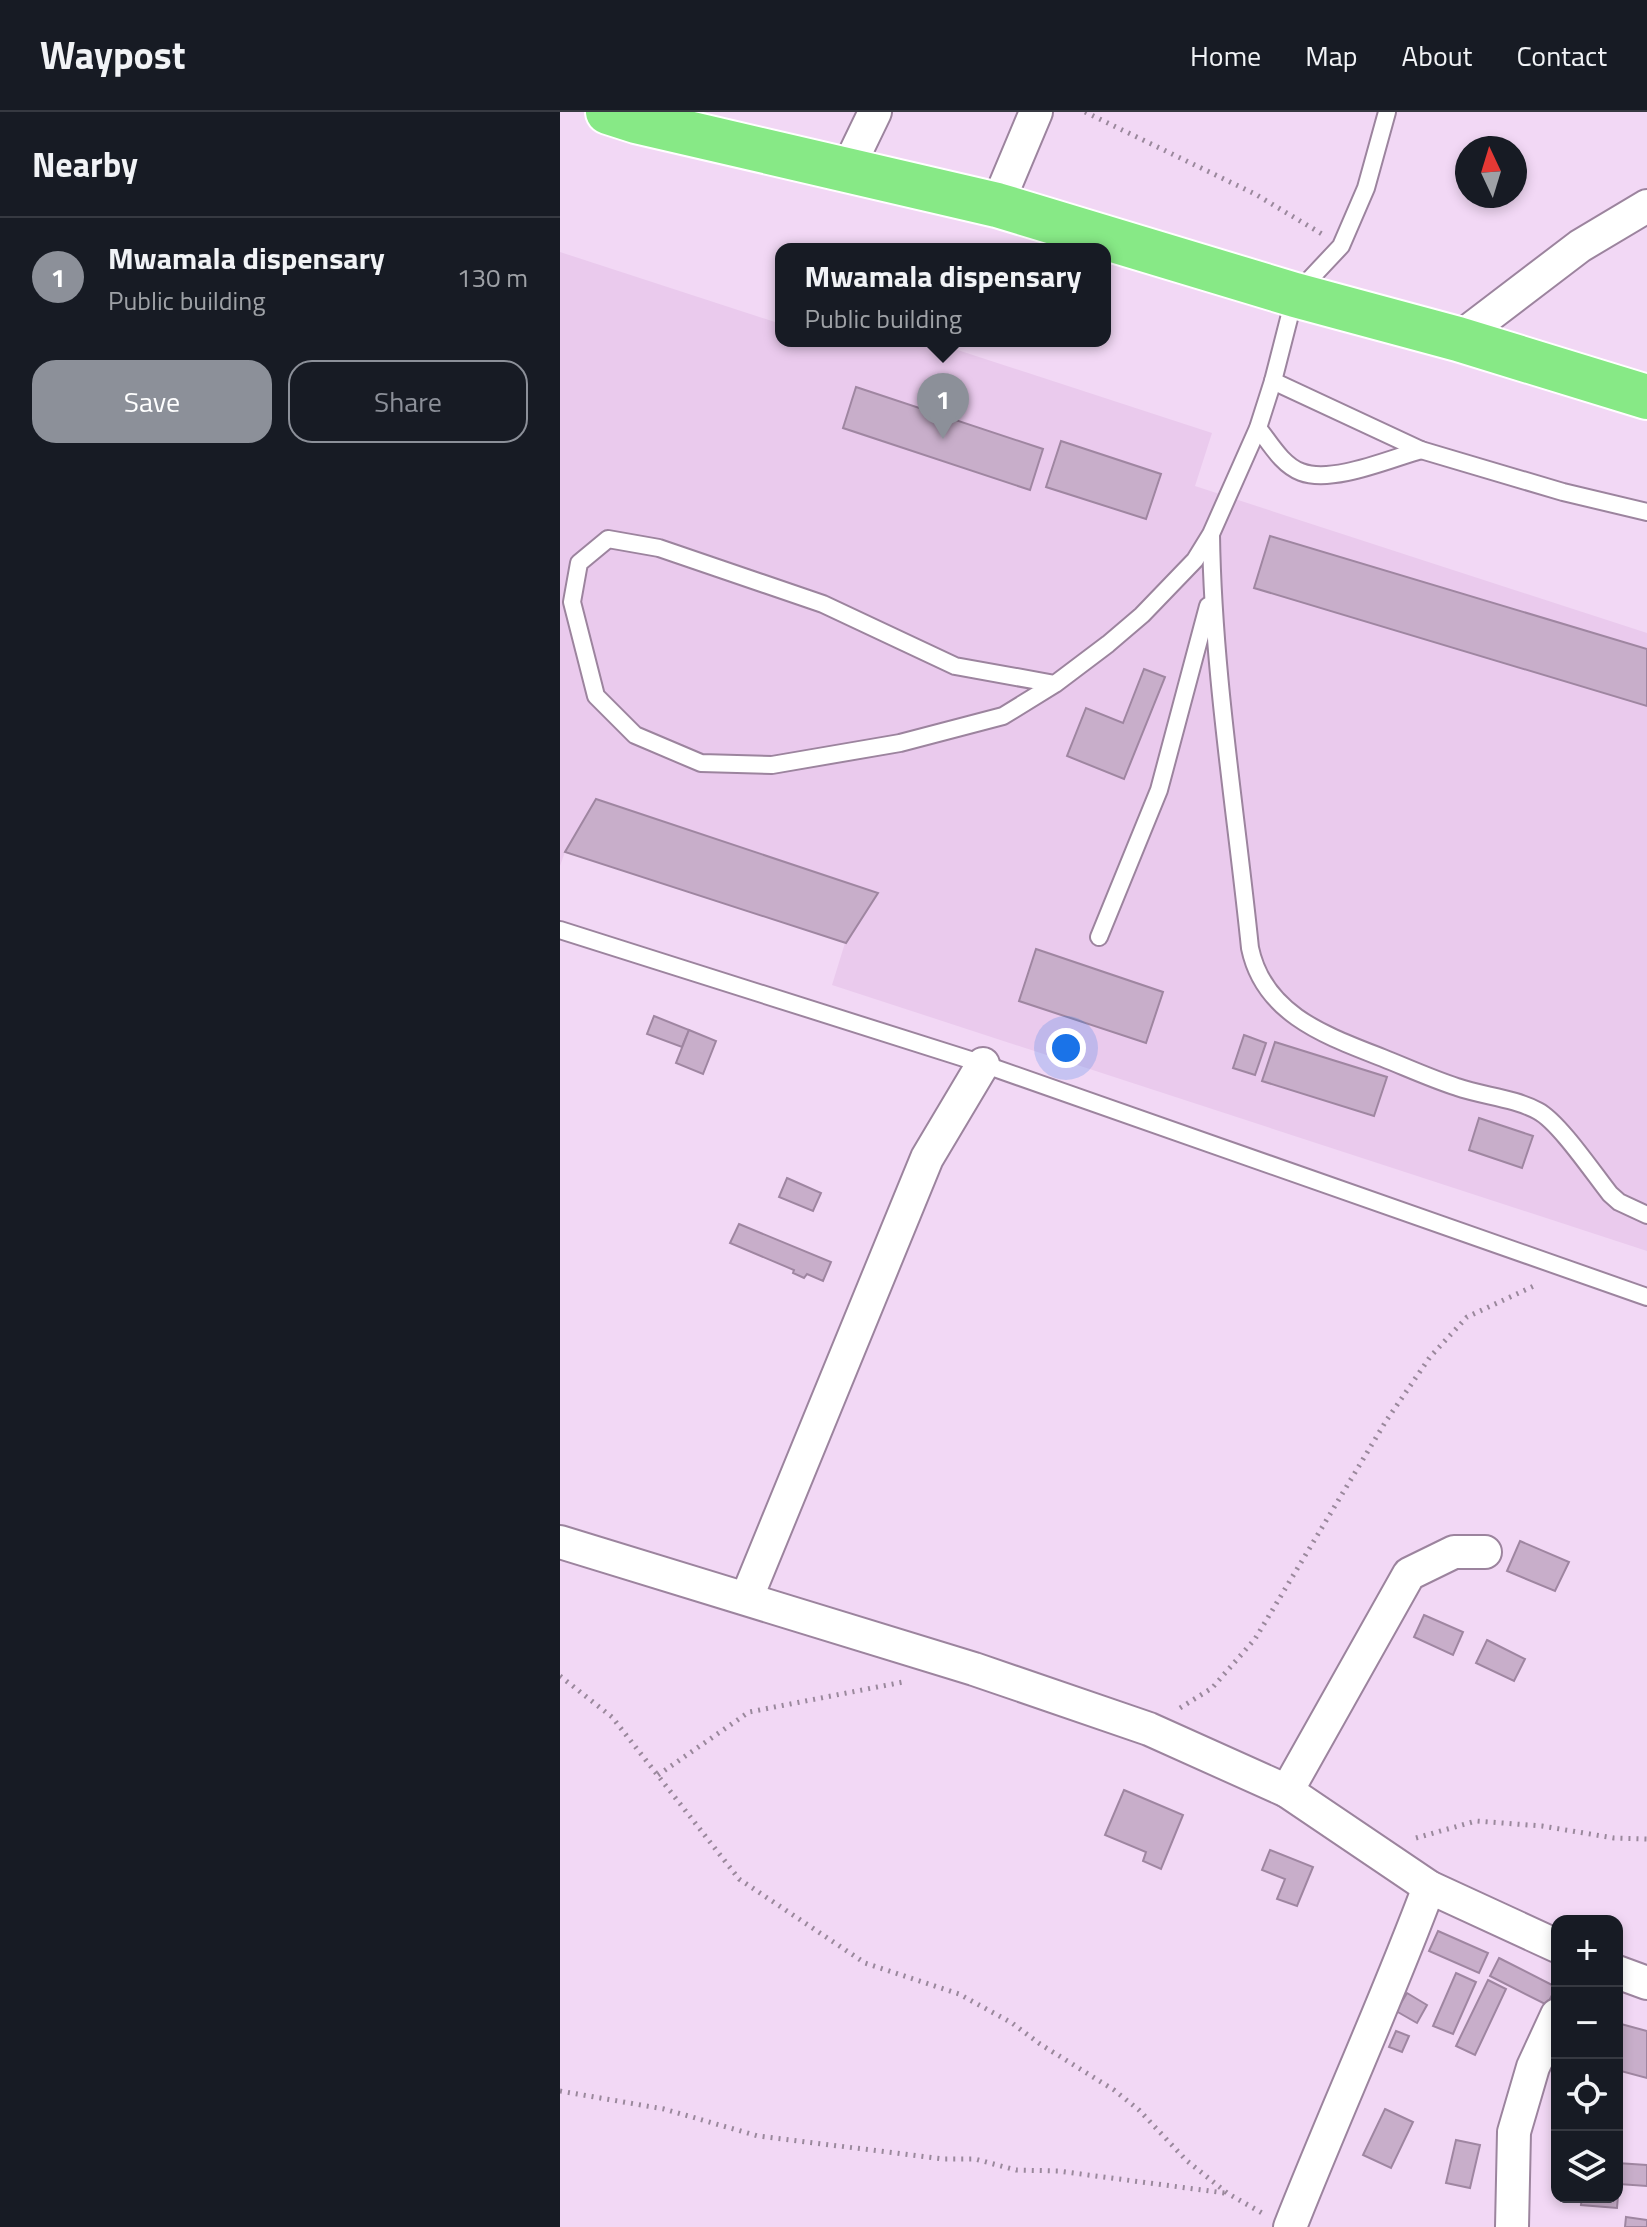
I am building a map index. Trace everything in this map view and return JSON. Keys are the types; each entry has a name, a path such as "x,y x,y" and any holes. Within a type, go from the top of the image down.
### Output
{"highway":[{"path":"608,112 997,205 1647,397"}],"street":[{"path":"847,170 875,112"},
{"path":"997,205 1036,112"},
{"path":"1458,339 1580,246 1647,206"},
{"path":"747,1597 927,1158 983,1064"},
{"path":"560,1542 974,1669 1149,1729 1287,1791 1429,1887 1551,1943"},
{"path":"1287,1791 1409,1574 1454,1552 1485,1552"},
{"path":"1277,2220 1341,2097 1397,1972 1429,1887"},
{"path":"1623,1974 1647,1983"},
{"path":"1512,2227 1514,2132 1533,2067 1551,2028"}],"lane":[{"path":"1055,684 955,666 823,604 659,548 608,539 579,563 572,602 596,696 635,735 701,763 772,765 900,743 1003,716 1055,684 1142,615 1195,560 1211,534 1258,428 1295,295 1341,246 1366,188 1387,112"},
{"path":"1273,381 1421,450 1563,492 1647,512"},
{"path":"1258,428 1280,457 1299,472 1322,476 1421,450"},
{"path":"1211,534 1212,593 1250,948 1254,964 1267,988 1285,1010 1333,1038 1456,1087 1536,1110 1561,1133 1610,1194 1619,1202 1647,1215"},
{"path":"1099,937 1159,790 1212,593"},
{"path":"560,930 983,1064 1647,1297"}],"path":[{"path":"1085,112 1255,194 1341,246"},
{"path":"1149,1729 1212,1688 1255,1639 1386,1421 1430,1357 1467,1317 1568,1270"},
{"path":"560,1676 612,1717 739,1879 865,1963 959,1994 1012,2023 1126,2100 1186,2160 1227,2193 1277,2220"},
{"path":"658,1775 749,1712 918,1679"},
{"path":"1373,1851 1476,1821 1542,1826 1614,1838 1647,1839"},
{"path":"560,2091 664,2109 758,2136 944,2159 975,2159 1016,2170 1058,2171 1227,2193"}],"shaded area":[{"path":"560,252 775,322 775,347 948,347 1212,433 1195,486 1647,633 1647,1251 832,985 845,943 565,852 560,866"}],"building":[{"path":"856,387 1043,449 1030,490 843,428"},
{"path":"1061,441 1161,474 1146,519 1046,487"},
{"path":"1270,536 1647,649 1647,706 1254,588"},
{"path":"1144,669 1165,677 1124,779 1067,756 1086,708 1123,723"},
{"path":"596,799 878,893 846,943 565,852"},
{"path":"1036,949 1163,992 1146,1043 1019,1001"},
{"path":"654,1016 689,1030 682,1047 647,1034"},
{"path":"689,1030 716,1041 703,1074 676,1063"},
{"path":"1244,1035 1266,1043 1255,1075 1233,1068"},
{"path":"1275,1042 1387,1077 1374,1116 1262,1081"},
{"path":"1479,1118 1533,1136 1522,1168 1469,1150"},
{"path":"787,1178 821,1193 813,1211 779,1197"},
{"path":"739,1224 831,1262 823,1281 807,1274 804,1278 793,1273 794,1270 730,1243"},
{"path":"1520,1541 1569,1562 1555,1591 1507,1571"},
{"path":"1424,1615 1463,1632 1453,1655 1414,1637"},
{"path":"1487,1640 1525,1659 1514,1681 1476,1663"},
{"path":"1124,1790 1183,1815 1161,1869 1143,1861 1146,1852 1105,1835"},
{"path":"1270,1850 1313,1867 1297,1906 1277,1899 1285,1879 1262,1870"},
{"path":"1438,1931 1488,1953 1479,1973 1429,1951"},
{"path":"1499,1958 1551,1984 1551,1997 1547,2005 1490,1976"},
{"path":"1456,1973 1476,1982 1453,2034 1433,2026"},
{"path":"1488,1980 1506,1989 1475,2055 1456,2046"},
{"path":"1407,1993 1427,2005 1417,2023 1396,2011"},
{"path":"1623,2025 1647,2031 1647,2078 1623,2072"},
{"path":"1396,2031 1409,2036 1402,2052 1389,2047"},
{"path":"1385,2109 1413,2122 1391,2168 1363,2155"},
{"path":"1456,2140 1480,2145 1470,2188 1446,2183"},
{"path":"1623,2163 1647,2165 1647,2186 1623,2184"},
{"path":"1581,2203 1617,2203 1617,2208"},
{"path":"1626,2217 1647,2220 1647,2227 1625,2227"}],"place":[{"name":"Mwamala dispensary","path":"943,439"}]}
